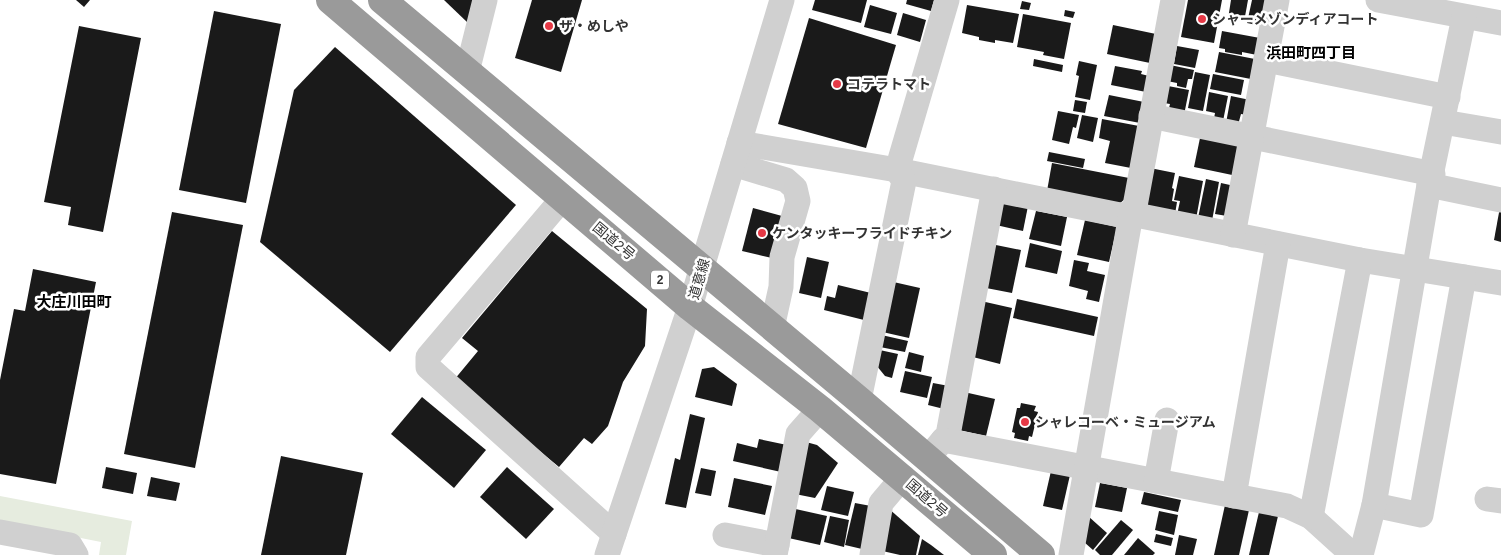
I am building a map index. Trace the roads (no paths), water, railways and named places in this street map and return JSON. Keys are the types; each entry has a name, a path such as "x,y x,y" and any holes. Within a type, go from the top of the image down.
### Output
{"highway":[{"name":"国道2号","path":"330,0 690,307 820,409 903,477 993,555"},
{"path":"382,0 859,400 936,449 1041,555"}],"street":[{"path":"467,72 485,0"},
{"name":"道意線","path":"611,544 690,307 782,0"},
{"path":"859,400 904,181 897,170 947,0"},
{"path":"1071,555 1088,468 1087,461 1131,214 1135,206 1173,0"},
{"path":"1233,235 1277,0"},
{"path":"1378,0 1422,4 1501,24"},
{"path":"1361,555 1374,506 1414,269 1464,16"},
{"path":"1266,60 1448,97"},
{"path":"1151,116 1431,180 1501,200"},
{"path":"1443,122 1501,132"},
{"path":"736,153 897,170 1120,215 1131,214 1360,260 1501,283"},
{"path":"736,153 786,180 795,188 798,201 782,257 781,286 772,328"},
{"path":"936,449 948,435 994,189"},
{"path":"563,198 428,357 428,367 611,544"},
{"path":"1234,496 1278,244"},
{"path":"1311,517 1360,260"},
{"path":"1374,506 1421,515 1464,277"},
{"path":"725,535 776,552 798,434 820,409"},
{"path":"1156,481 1167,420"},
{"path":"936,449 1088,468 1287,506 1311,517 1353,555"},
{"path":"872,555 881,503 903,477"},
{"path":"0,532 70,545 76,555"}],"place":[{"name":"シャーメゾンディアコート","path":"1202,19"},
{"name":"ザ・めしや","path":"549,26"},
{"name":"コテラトマト","path":"837,84"},
{"name":"ケンタッキーフライドチキン","path":"762,233"},
{"name":"シャレコーベ・ミュージアム","path":"1025,422"}],"district":[{"name":"浜田町四丁目","path":"1311,53"},
{"name":"大庄川田町","path":"74,302"}]}
